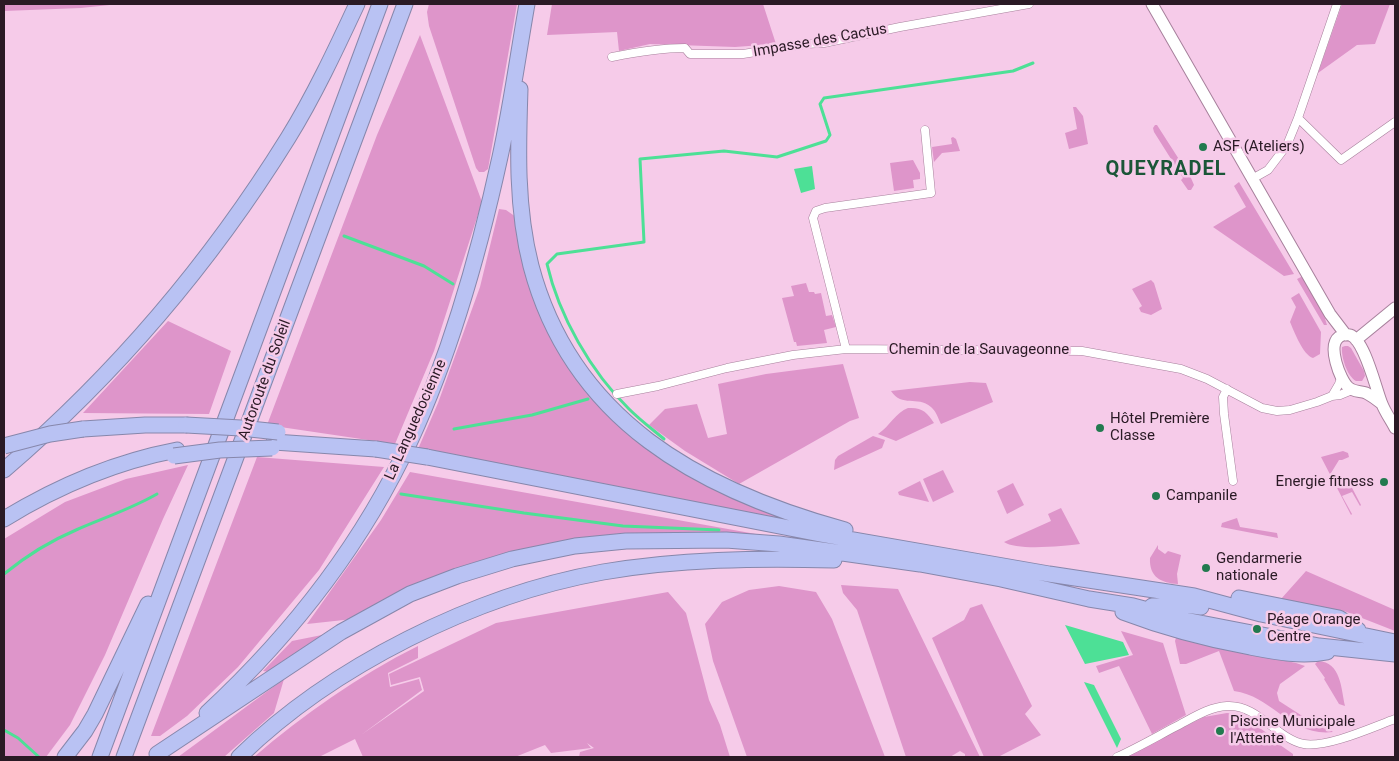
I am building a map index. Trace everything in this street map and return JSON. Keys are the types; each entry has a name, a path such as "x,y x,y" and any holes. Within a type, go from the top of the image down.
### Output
{"highway":[{"path":"4,470 75,404 109,369 212,250 289,136 357,4"},
{"name":"Autoroute du Soleil","path":"100,757 380,4"},
{"name":"Autoroute du Soleil","path":"124,757 405,4"},
{"name":"La Languedocienne","path":"155,756 217,704 282,636 339,562 400,462 437,375 466,288 500,156 527,4"},
{"path":"524,23 520,71 518,164 520,202 531,265 546,311 572,360 588,382 617,414 646,439 684,465 722,486 760,503 921,557 1194,596 1261,614 1365,635 1395,650"},
{"path":"4,446 50,434 83,429 145,424 241,428 275,441"},
{"path":"4,519 41,497 86,476 126,462 229,443 275,441 370,451 425,460 820,534 1089,599 1133,606 1186,611 1395,650"},
{"path":"4,527 46,501 90,481 175,453"},
{"path":"65,757 96,714 192,510"},
{"path":"155,756 316,648 372,614 433,584 512,559 575,546 626,541 726,540 779,544 900,561"},
{"path":"239,757 311,698 359,666 398,644 476,609 546,586 602,572 701,560 900,561 921,557"},
{"path":"1089,599 1149,622 1229,643 1288,654 1324,653 1348,649"},
{"path":"1133,606 1185,620 1319,646 1395,650"},
{"path":"1133,606 1185,627 1238,636 1291,649 1324,653"}],"main road":[{"path":"1152,4 1330,314 1351,338 1371,367 1373,380 1382,404 1395,428"},
{"path":"1335,341 1341,336 1351,338 1395,308"},
{"path":"1330,314 1332,334 1335,341 1333,350 1346,384 1382,404"},
{"path":"1356,391 1369,388 1373,380"}],"street":[{"name":"Impasse des Cactus","path":"612,57 653,49 671,48 685,48 690,54 743,54 824,43 900,27 1029,4"},
{"path":"1252,179 1268,170 1283,151 1298,118 1337,4"},
{"path":"1298,118 1341,160 1395,122"},
{"path":"846,349 813,218 816,211 825,208 931,192 925,130"},
{"name":"Chemin de la Sauvageonne","path":"617,394 756,362 793,355 846,349 1074,350 1181,369 1227,389 1262,408 1277,411 1290,410 1332,396 1356,391"},
{"path":"1332,396 1342,376"},
{"path":"1227,389 1224,396 1224,414 1233,481"},
{"path":"1117,757 1194,717 1210,710 1228,706 1250,711 1290,738 1307,745 1331,742 1395,719"}],"shaded area":[{"path":"4,4 119,4 81,8 4,11"},
{"path":"429,4 517,4 488,169 484,172 479,172 476,168 429,26 427,12"},
{"path":"552,4 763,4 776,44 735,47 650,44 619,51 617,32 547,35"},
{"path":"1342,4 1390,4 1375,44 1357,45 1318,73"},
{"path":"420,35 482,202 434,351 395,444 267,425 377,135"},
{"path":"1073,107 1076,107 1083,116 1088,144 1069,149 1065,133 1077,129"},
{"path":"1157,125 1191,178 1194,185 1191,190 1188,190 1181,180 1183,178 1154,132 1153,128"},
{"path":"951,138 956,139 960,151 942,153 934,162 932,147 952,144"},
{"path":"913,160 920,173 920,179 913,180 914,188 894,191 890,163"},
{"path":"812,166 815,189 801,193 794,169"},
{"path":"1239,182 1294,274 1284,276 1213,227 1246,207 1234,186"},
{"path":"499,209 506,210 516,217 528,274 619,422 801,523 418,449 438,403 480,287"},
{"path":"1303,276 1323,312 1327,325 1324,325 1297,279"},
{"path":"1151,280 1154,283 1162,309 1151,315 1141,312 1139,308 1142,306 1132,289"},
{"path":"806,283 809,292 821,293 826,316 832,315 836,327 824,330 827,343 797,346 796,342 794,342 782,298 794,296 791,286"},
{"path":"1299,293 1321,332 1320,354 1313,358 1302,348 1290,322 1296,307 1291,298"},
{"path":"168,321 231,351 209,414 83,413"},
{"path":"1342,347 1351,348 1364,371 1365,376 1362,381 1353,379 1347,371 1342,351"},
{"path":"843,364 859,418 850,421 739,484 685,451 649,425 665,409 697,404 708,438 727,434 718,384 766,374"},
{"path":"970,382 986,383 993,402 941,424 931,407 920,402 900,399 891,391"},
{"path":"908,408 917,408 924,411 934,423 896,441 878,434 900,413"},
{"path":"873,436 885,440 882,448 834,470 835,460 838,456"},
{"path":"1343,451 1348,453 1349,457 1339,460 1331,473 1348,485 1350,484 1361,505 1352,492 1342,496 1351,515 1321,457"},
{"path":"257,457 384,467 319,570 238,667 187,716 160,736 151,736"},
{"path":"188,465 105,655 70,725 46,757 4,757 4,539 65,502 126,479"},
{"path":"943,470 954,492 933,502 923,479"},
{"path":"410,472 767,536 538,548 353,619 307,624 381,520"},
{"path":"920,481 929,502 899,495 898,492"},
{"path":"1013,483 1024,505 1007,514 997,491"},
{"path":"1061,508 1080,544 1029,547 1010,545 1004,542 1051,521 1048,514"},
{"path":"1237,518 1240,527 1277,533 1278,538 1221,527 1222,523"},
{"path":"1158,545 1158,549 1165,554 1168,551 1181,555 1177,574 1178,584 1161,580 1154,574 1150,565 1150,558"},
{"path":"1306,571 1395,610 1395,631 1344,611 1281,599"},
{"path":"841,585 898,589 980,757 965,757 965,754 960,751 950,757 906,757 857,610 843,593"},
{"path":"779,586 816,592 832,619 885,757 747,757 713,661 705,624 722,602 749,590"},
{"path":"668,592 686,613 709,700 720,725 730,757 579,757 580,752 594,748 587,743 591,748 551,753 545,745 515,757 363,757 355,739 319,757 254,757 332,697 374,670 418,646 418,658 388,673 390,687 419,679 422,690 361,735 424,691 420,677 391,685 389,674 496,623"},
{"path":"982,604 1032,706 1025,714 1041,735 998,757 984,757 932,638 964,620 970,608"},
{"path":"1065,625 1123,642 1129,655 1085,664"},
{"path":"1121,631 1163,643 1186,715 1152,734 1119,666 1099,673 1096,666 1133,655"},
{"path":"327,634 269,672 263,671 292,641"},
{"path":"1176,638 1305,666 1280,684 1277,693 1279,701 1307,719 1333,732 1318,732 1305,728 1293,723 1260,700 1248,694 1234,691 1219,651 1186,664 1180,664"},
{"path":"1318,661 1326,662 1336,671 1341,684 1345,706 1339,704 1315,664"},
{"path":"284,679 274,713 224,757 178,757"},
{"path":"1084,682 1094,685 1121,739 1117,748"},
{"name":"Piscine Municipale l'Attente","path":"1227,713 1241,715 1274,738 1273,740 1293,754 1293,757 1123,757 1204,717"}],"waterway":[{"path":"664,439 629,409 590,361 568,323 552,284 547,264 557,254 644,242 640,159 724,151 777,157 826,141 830,135 820,104 824,98 1013,71 1033,63"},
{"path":"344,236 424,266 453,284"},
{"path":"454,429 532,415 588,399"},
{"path":"4,574 30,555 57,539 157,494"},
{"path":"401,494 623,526 719,530"},
{"path":"4,730 18,738 39,757"}],"place":[{"name":"ASF (Ateliers)","path":"1203,147"},
{"name":"Hôtel Première Classe","path":"1100,428"},
{"name":"Energie fitness","path":"1384,482"},
{"name":"Campanile","path":"1156,496"},
{"name":"Gendarmerie nationale","path":"1206,568"},
{"name":"Péage Orange Centre","path":"1257,629"},
{"name":"Piscine Municipale l'Attente","path":"1220,731"}],"district":[{"name":"QUEYRADEL","path":"1166,170"}]}
